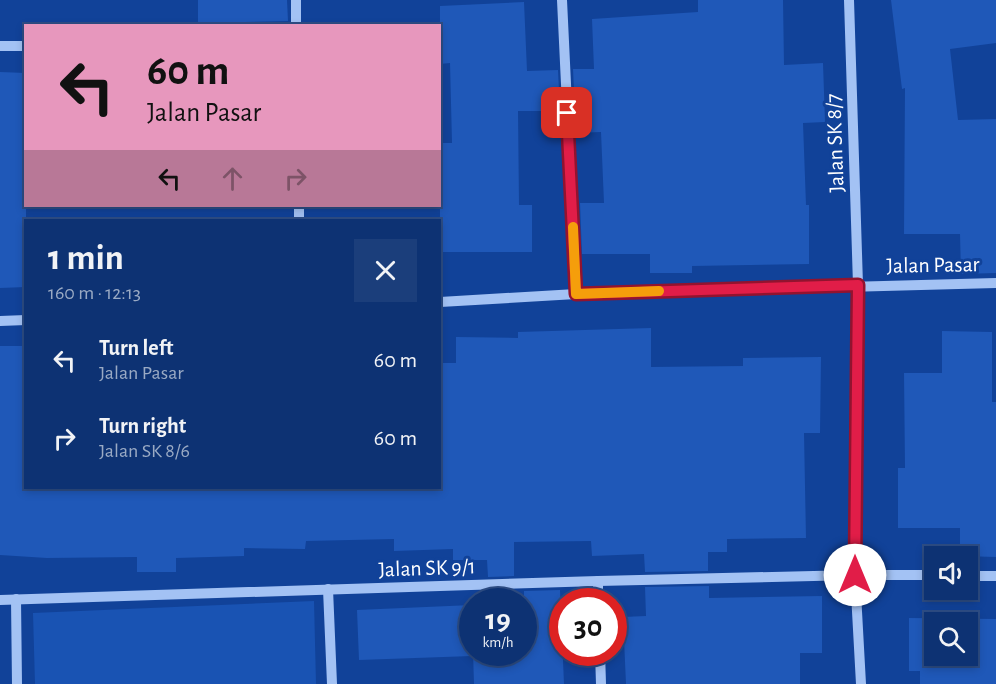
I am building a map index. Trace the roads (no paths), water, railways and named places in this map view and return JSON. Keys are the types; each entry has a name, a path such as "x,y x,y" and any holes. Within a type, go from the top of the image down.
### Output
{"street":[{"path":"296,0 296,24"},
{"path":"562,0 576,294"},
{"name":"Jalan SK 8/7","path":"849,0 858,285 855,575 861,684"},
{"path":"0,46 24,46"},
{"name":"Jalan Pasar","path":"441,302 576,294 996,283"},
{"path":"0,321 24,320"},
{"name":"Jalan SK 9/1","path":"0,600 598,581 924,575"},
{"path":"978,576 996,576"},
{"path":"598,581 598,588"},
{"path":"328,589 332,684"},
{"path":"16,599 17,684"},
{"path":"600,666 601,684"}]}
